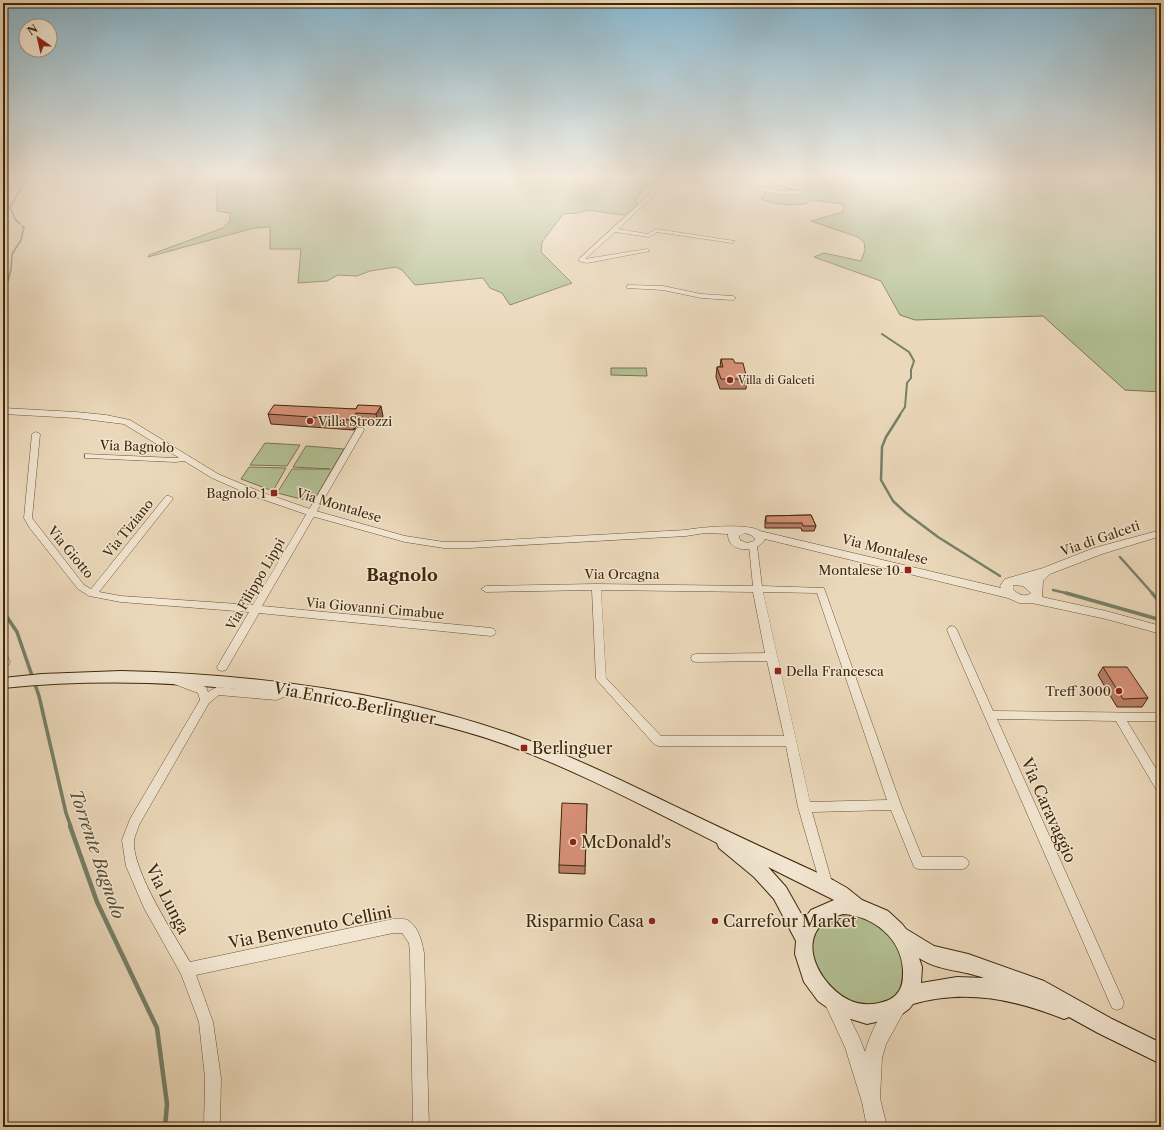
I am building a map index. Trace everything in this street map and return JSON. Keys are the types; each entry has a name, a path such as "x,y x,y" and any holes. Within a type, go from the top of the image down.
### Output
{"main road":[{"name":"Via Enrico Berlinguer","path":"5,682 55,678 123,676 167,677 233,682 291,689 405,709 490,733 535,750 586,771 709,830"},
{"path":"709,830 827,886 841,894 856,906"},
{"path":"709,830 761,872 781,896 795,919 804,938"},
{"path":"902,1002 913,982 913,966 909,950 900,936 883,918 873,912 856,906 842,905 828,908 816,915 808,925 804,938 803,954 808,970 820,990 833,1002 850,1011 866,1015 883,1014 902,1002 941,988 971,986 1003,989 1024,994 1105,1026"},
{"path":"900,936 929,954 944,959 968,963 1037,988 1105,1026 1161,1054"}],"street":[{"path":"3,228 3,257"},
{"path":"616,228 582,258 582,261 586,262 647,251"},
{"path":"614,230 650,236 656,230 732,241"},
{"path":"629,286 663,288 702,296 733,298"},
{"name":"Via Montalese","path":"3,411 76,415 128,422 185,459 215,476 257,494 312,514 405,539 444,545 490,544 686,533 736,536 746,529 756,541"},
{"name":"Via Filippo Lippi","path":"222,667 360,430"},
{"name":"Via Giotto","path":"36,434 28,518 81,587 92,594 121,599 256,609"},
{"name":"Via Bagnolo","path":"88,456 175,460 185,459"},
{"name":"Via Tiziano","path":"92,594 170,498"},
{"name":"Via di Galceti","path":"1014,581 1048,571 1098,552 1161,533"},
{"name":"Via Montalese","path":"736,536 740,545 756,541 786,540 978,586 1013,595 1021,599 1035,594"},
{"path":"756,541 757,589 791,741 804,807 818,861 827,886"},
{"path":"1035,594 1037,580 1048,571"},
{"path":"1013,595 1007,589 1014,581"},
{"name":"Via Montalese","path":"978,586 994,586 1014,581 1031,585 1035,594 1058,605 1106,615 1161,630"},
{"path":"596,587 601,679 658,741 791,741"},
{"name":"Via Orcagna","path":"486,589 596,587 822,590 895,805"},
{"name":"Via Giovanni Cimabue","path":"256,609 491,632"},
{"name":"Via Caravaggio","path":"952,630 1117,1002"},
{"path":"696,658 772,657"},
{"path":"167,677 202,690 205,700 217,691 276,696 291,689"},
{"name":"Via Lunga","path":"205,700 137,817 128,840 132,866 146,897 187,970 206,1022 213,1078 212,1127"},
{"path":"990,714 1119,717 1161,716"},
{"path":"1119,717 1161,787"},
{"path":"804,807 895,805 918,863 963,863"},
{"name":"Via Benvenuto Cellini","path":"187,970 393,926 405,926 415,941 417,953 421,1127"},
{"path":"833,1002 854,1045 859,1065 872,1102 877,1127"},
{"path":"872,1102 874,1053 883,1030 902,1002"}],"green space":[{"path":"223,228 258,228 148,257 149,255"},
{"path":"270,228 553,228 542,242 541,252 572,283 510,305 502,293 490,288 483,278 415,285 402,270 396,267 370,271 357,276 338,275 327,281 298,283 301,249 270,249"},
{"path":"831,228 1161,228 1161,392 1125,390 1043,316 915,320 900,315 881,281 814,257 824,253 861,261 865,250 864,242 858,237"},
{"path":"611,368 646,368 647,376 611,375"},
{"path":"265,443 300,445 287,466 250,465"},
{"path":"306,446 344,449 313,502 277,493 292,469 330,469 293,467"},
{"path":"249,467 286,468 273,491 241,479"},
{"path":"843,910 885,926 907,965 902,992 880,1008 850,1005 818,978 809,940 813,929"}],"building":[{"path":"721,359 733,359 735,363 743,363 747,379 721,379 717,367 723,367"},
{"path":"274,405 356,409 358,405 381,406 376,414 356,413 352,420 268,414"},
{"path":"811,515 816,526 803,526 802,523 766,523 766,516"},
{"path":"1103,667 1127,667 1148,698 1123,699"},
{"name":"McDonald's","path":"562,803 587,804 585,866 559,865"}],"waterway":[{"name":"Torrente Bagnolo","path":"8,280 11,270 12,254 21,240 24,228"},
{"name":"Torrente Bagnolo","path":"3,298 8,279"},
{"path":"882,334 909,352 914,361 911,370 911,378 907,383 905,407 899,416"},
{"path":"900,415 886,437 882,447 881,480 893,501 906,513 938,537 1000,576"},
{"path":"1120,557 1153,594"},
{"path":"1053,590 1067,593"},
{"path":"1067,593 1161,620"},
{"path":"1152,593 1161,604"},
{"name":"Torrente Bagnolo","path":"3,611 17,632 39,696 66,813 71,827"},
{"name":"Torrente Bagnolo","path":"70,826 97,902 157,1028 167,1104 165,1127"}],"place":[{"name":"Villa di Galceti","path":"730,380"},
{"name":"Villa Strozzi","path":"310,421"},
{"name":"Bagnolo 1","path":"274,493"},
{"name":"Montalese 10","path":"908,570"},
{"name":"Della Francesca","path":"778,671"},
{"name":"Treff 3000","path":"1119,691"},
{"name":"Berlinguer","path":"524,748"},
{"name":"McDonald's","path":"573,842"},
{"name":"Risparmio Casa","path":"652,921"},
{"name":"Carrefour Market","path":"715,921"}],"district":[{"name":"Bagnolo","path":"402,575"}]}
